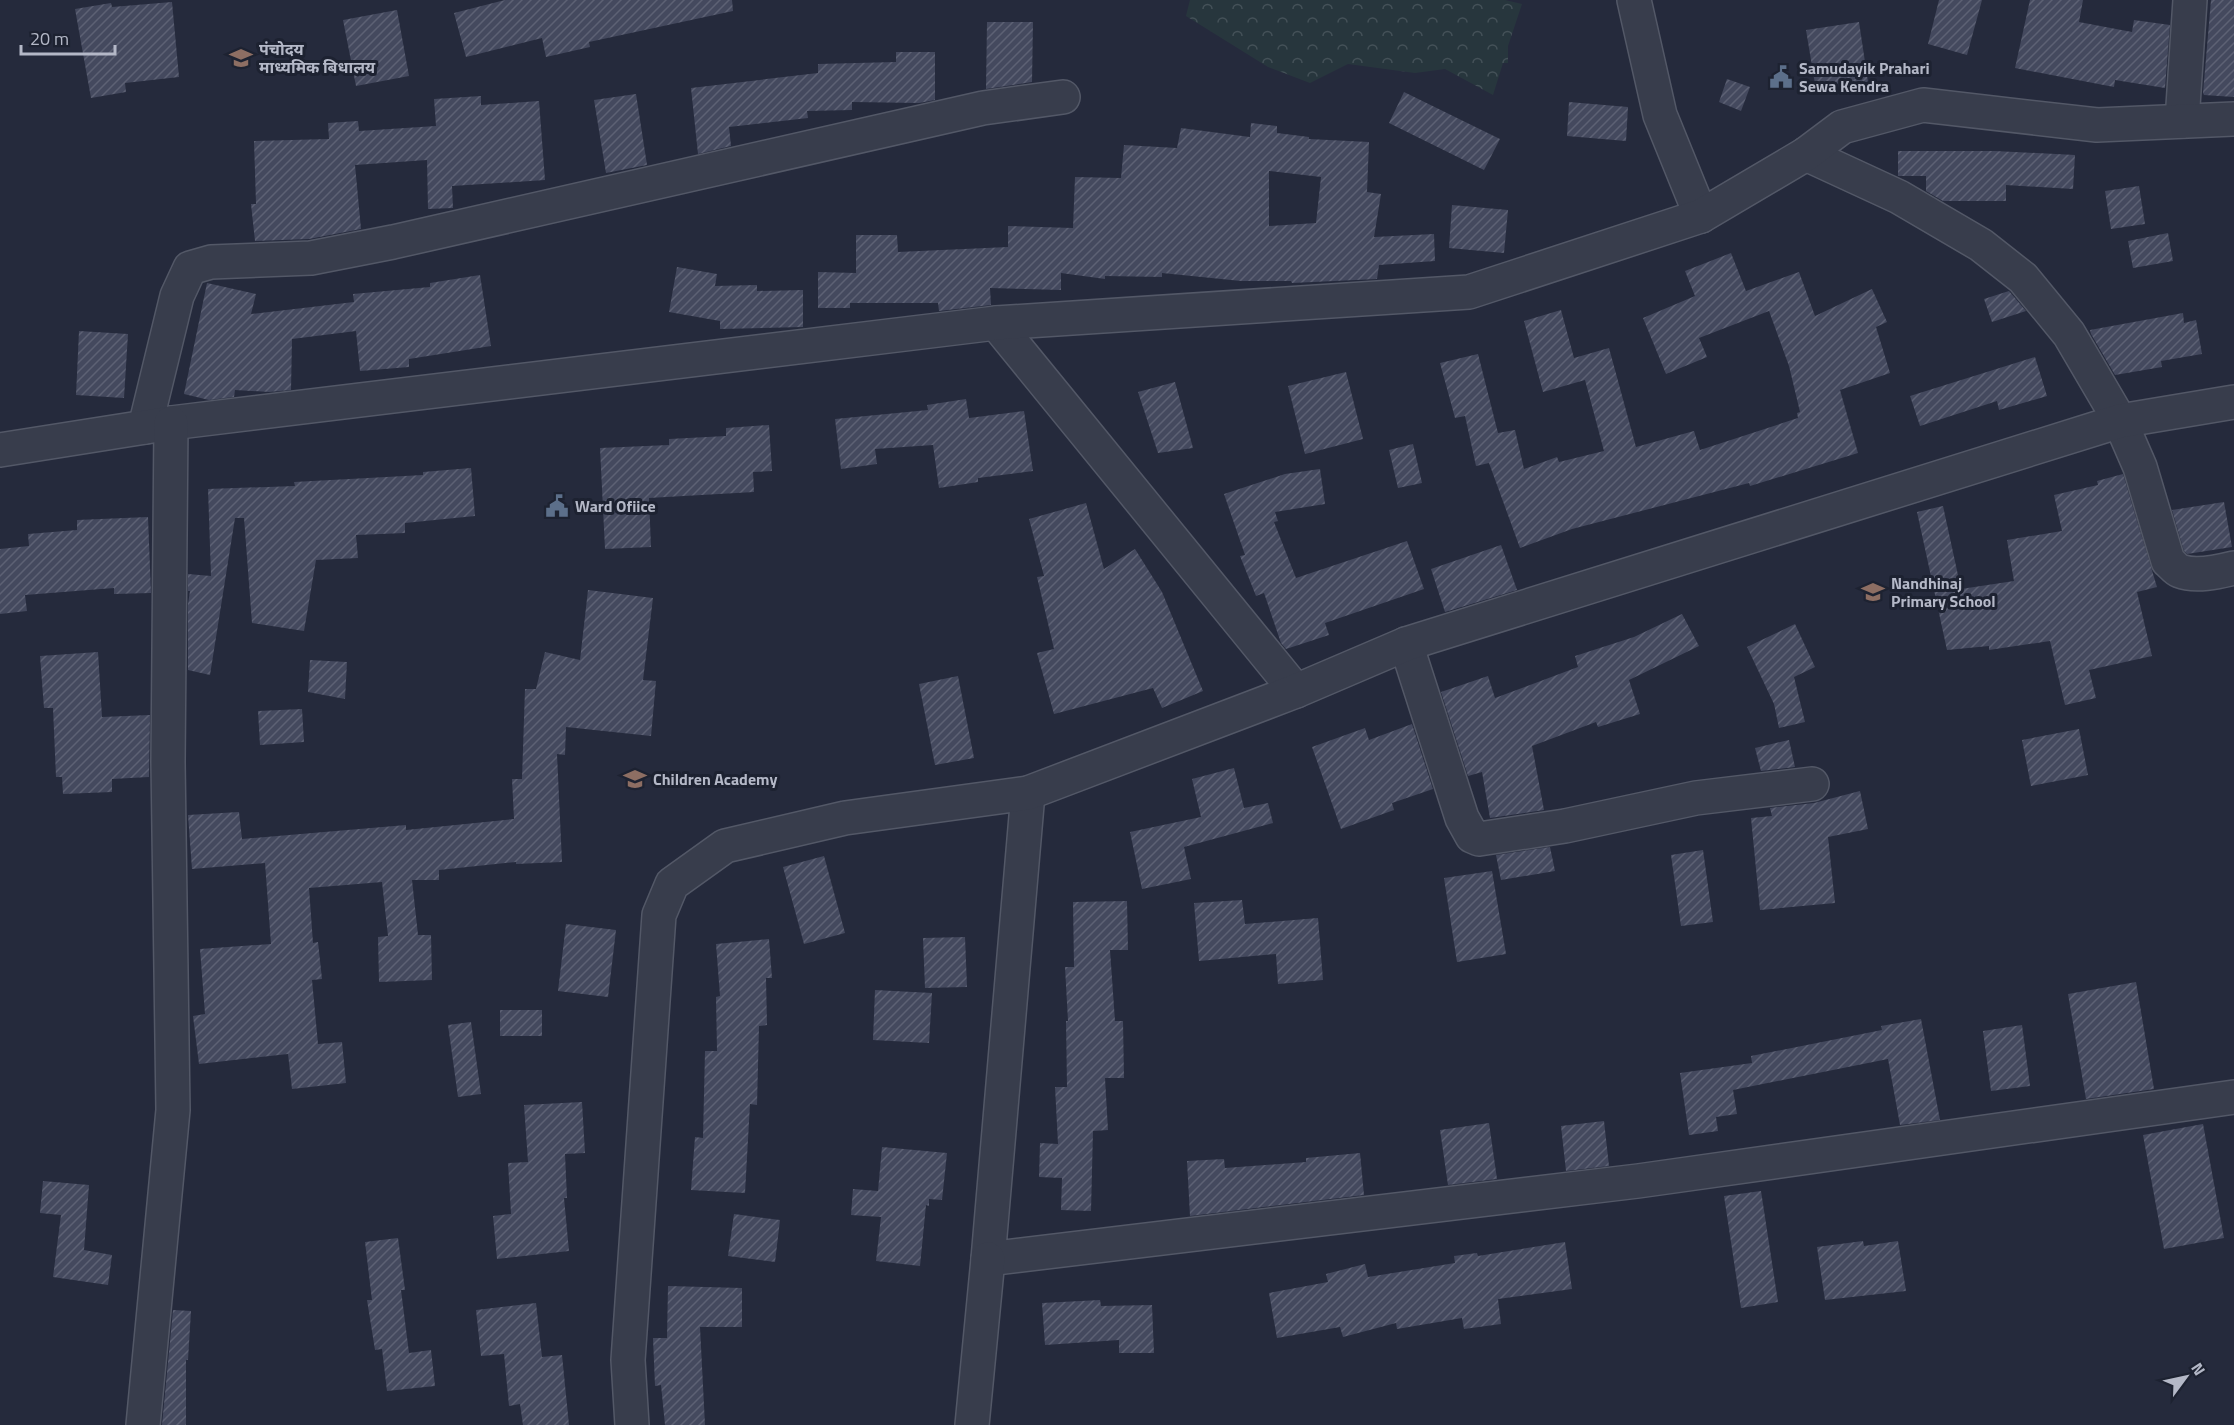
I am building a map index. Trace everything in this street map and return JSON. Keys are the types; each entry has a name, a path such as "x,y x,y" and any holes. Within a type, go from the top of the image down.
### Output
{"street":[{"path":"1634,0 1660,115 1701,216"},
{"path":"2182,121 2190,0"},
{"path":"143,1425 173,1110 168,762 158,425 177,296 190,268 211,262 323,256 983,108 1063,97"},
{"path":"0,450 158,425 996,323 1469,292 1701,216 1806,154 1842,127 1923,105 2097,125 2234,119"},
{"path":"1806,154 1899,198 1981,245 2023,278 2069,334 2120,421 2140,467 2169,561 2178,570 2192,573 2220,572 2234,568"},
{"path":"996,323 1296,691"},
{"path":"632,1425 628,1360 659,915 672,884 725,846 845,818 1028,793 1296,691 1406,644 2120,421 2234,402"},
{"path":"1406,644 1462,818 1472,836 1479,839 1565,826 1696,798 1812,784"},
{"path":"972,1425 1028,793"},
{"path":"988,1259 1638,1181 2234,1097"}],"green space":[{"path":"1190,0 1505,0 1522,4 1508,46 1508,63 1503,63 1493,95 1445,69 1415,73 1348,64 1310,83 1268,67 1186,16"}],"building":[{"path":"505,0 732,0 733,11 589,42 590,47 546,57 542,38 466,57 454,13"},
{"path":"1939,0 1982,0 1967,55 1928,44"},
{"path":"2030,0 2083,0 2079,22 2132,32 2134,20 2170,25 2165,88 2115,80 2114,87 2015,68"},
{"path":"2211,0 2234,0 2234,97 2204,95 2203,93"},
{"path":"172,2 179,77 125,83 126,92 91,98 75,9 111,3 112,7"},
{"path":"397,10 409,76 356,86 343,20"},
{"path":"987,22 1033,22 1032,82 986,89"},
{"path":"1859,22 1868,82 1816,90 1806,30"},
{"path":"896,52 935,52 935,100 919,103 852,102 852,110 807,111 808,118 729,127 731,146 698,154 691,88 818,73 818,64 896,62"},
{"path":"1727,79 1750,87 1741,111 1719,102"},
{"path":"1404,92 1500,139 1484,170 1389,123"},
{"path":"636,94 647,165 606,173 594,100"},
{"path":"481,96 481,105 539,101 545,180 452,186 453,208 428,209 427,160 355,165 361,229 309,239 255,241 251,204 256,204 254,141 329,139 328,123 358,121 359,131 436,126 434,99"},
{"path":"1569,102 1628,107 1626,141 1567,136"},
{"path":"1251,123 1277,126 1277,133 1309,137 1309,139 1369,142 1367,192 1381,194 1374,237 1434,234 1435,261 1379,265 1377,279 1292,283 1291,281 1241,281 1162,273 1162,277 1105,276 1105,279 1061,273 1061,290 990,288 991,305 939,311 938,303 850,303 850,308 818,308 818,272 856,273 856,235 897,235 898,252 1008,247 1008,226 1073,228 1075,177 1121,178 1124,145 1177,148 1181,128 1250,137","holes":["1269,171 1321,177 1316,223 1269,226"]},
{"path":"1898,151 1995,151 2075,155 2073,189 2006,185 2006,201 1943,201 1926,191 1926,176 1898,176"},
{"path":"2139,186 2145,224 2111,229 2105,191"},
{"path":"1452,205 1508,210 1504,253 1449,248"},
{"path":"2168,233 2173,261 2133,268 2128,241"},
{"path":"1731,253 1746,291 1799,272 1815,316 1872,289 1887,322 1876,327 1890,373 1840,390 1858,453 1750,486 1749,483 1572,529 1520,548 1489,463 1476,466 1465,416 1455,418 1440,363 1478,354 1498,433 1515,430 1524,469 1557,457 1559,462 1604,451 1585,380 1543,392 1524,321 1561,310 1574,358 1609,348 1636,447 1694,431 1700,450 1798,418 1797,413 1800,412 1789,366 1769,311 1699,338 1707,357 1666,374 1643,318 1695,296 1685,271"},
{"path":"677,267 717,274 715,286 757,285 757,291 803,290 803,327 720,329 720,321 669,312"},
{"path":"480,275 491,346 409,359 409,367 360,371 356,331 292,339 291,390 269,392 235,390 234,397 209,400 184,394 207,283 256,294 251,314 354,302 353,294 430,287 430,283"},
{"path":"2009,291 2026,311 1992,322 1984,299"},
{"path":"2183,313 2184,323 2196,320 2202,354 2161,361 2162,367 2115,375 2090,330"},
{"path":"79,331 128,334 124,398 76,395"},
{"path":"2035,357 2047,396 1999,410 1997,401 1920,426 1910,396"},
{"path":"1346,372 1363,439 1305,454 1288,386"},
{"path":"1175,382 1193,448 1158,453 1138,392"},
{"path":"966,399 969,418 1024,411 1033,471 978,478 978,482 939,488 933,445 875,449 877,464 841,469 835,419 928,410 927,405"},
{"path":"769,425 772,471 753,472 754,492 649,498 651,547 605,549 600,448 669,445 669,439 726,436 726,428"},
{"path":"1413,444 1422,483 1398,488 1389,450"},
{"path":"471,468 475,516 405,523 405,533 356,535 358,558 316,560 304,631 252,623 244,518 235,518 210,675 188,670 190,591 188,591 188,574 211,576 208,489 295,486 294,482 423,475 423,472"},
{"path":"1320,469 1325,504 1275,512 1278,521 1274,522 1296,578 1407,541 1424,589 1325,623 1329,635 1286,649 1281,643 1264,593 1256,596 1240,556 1245,555 1224,494 1285,474"},
{"path":"2123,474 2157,587 2137,592 2152,656 2089,670 2096,698 2065,705 2050,641 1989,650 1989,646 1947,650 1917,512 1943,506 1961,589 2014,581 2007,540 2062,531 2054,495 2098,485 2097,481"},
{"path":"2224,502 2232,547 2187,554 2184,551 2172,510"},
{"path":"1086,503 1104,569 1135,549 1162,592 1203,691 1162,708 1153,688 1054,714 1037,653 1054,649 1037,577 1044,576 1029,519"},
{"path":"148,517 151,593 114,594 114,588 25,595 27,611 0,614 0,549 29,546 28,534 77,530 77,520"},
{"path":"1501,545 1517,590 1445,612 1431,569"},
{"path":"588,590 653,598 643,680 656,681 651,736 566,727 565,755 557,754 562,862 516,864 516,862 439,870 439,880 412,880 418,935 431,935 432,980 379,982 378,937 388,936 382,882 309,888 313,943 318,942 322,979 312,980 318,1044 342,1042 346,1083 292,1089 288,1054 199,1064 193,1016 205,1014 200,949 271,944 265,863 192,869 188,815 239,812 242,839 406,825 406,830 514,819 512,779 522,779 525,689 536,689 545,652 580,660"},
{"path":"1682,614 1699,646 1629,680 1640,714 1598,727 1596,722 1532,746 1544,810 1490,818 1482,772 1468,776 1441,692 1488,676 1495,698 1578,667 1575,656 1634,637"},
{"path":"1795,624 1815,667 1794,677 1805,722 1779,728 1774,704 1747,647"},
{"path":"98,652 102,717 150,715 149,777 112,779 112,792 63,794 62,777 56,777 53,708 44,708 40,656"},
{"path":"310,660 347,662 345,699 308,692"},
{"path":"958,676 974,758 935,765 919,684"},
{"path":"302,709 304,742 260,745 258,711"},
{"path":"1412,724 1433,789 1392,803 1394,810 1341,829 1312,747 1365,728 1369,740"},
{"path":"2079,729 2088,775 2031,786 2022,740"},
{"path":"1789,740 1795,767 1761,771 1755,748"},
{"path":"1234,768 1244,808 1268,803 1273,823 1184,847 1191,879 1142,889 1130,832 1201,817 1192,779"},
{"path":"1860,791 1868,829 1828,837 1835,903 1760,910 1751,818 1772,816 1770,808 1814,803"},
{"path":"1550,847 1555,871 1501,880 1496,855"},
{"path":"1703,850 1713,922 1681,926 1671,855"},
{"path":"824,856 845,933 804,944 783,867"},
{"path":"1492,871 1506,954 1457,962 1444,878"},
{"path":"1242,900 1245,924 1318,918 1323,980 1278,984 1276,954 1199,961 1194,903"},
{"path":"1127,901 1128,950 1110,950 1115,1021 1123,1021 1124,1078 1105,1078 1108,1130 1093,1131 1091,1211 1061,1210 1062,1178 1039,1177 1040,1143 1058,1144 1055,1087 1067,1087 1066,1021 1068,1021 1065,967 1074,967 1073,902"},
{"path":"566,924 616,930 608,997 558,991"},
{"path":"965,937 967,987 925,988 923,938"},
{"path":"769,939 772,978 766,978 767,1025 759,1026 757,1105 750,1104 745,1193 691,1190 695,1137 703,1138 705,1051 717,1051 716,997 720,996 716,944"},
{"path":"2136,982 2154,1089 2086,1099 2068,994"},
{"path":"875,990 932,993 929,1043 873,1040"},
{"path":"500,1010 542,1010 542,1036 500,1036"},
{"path":"1921,1019 1940,1120 1900,1125 1888,1059 1733,1090 1737,1114 1716,1117 1718,1131 1689,1135 1680,1073 1752,1063 1751,1056 1882,1030 1881,1026"},
{"path":"471,1022 481,1094 458,1097 448,1025"},
{"path":"2022,1025 2030,1086 1991,1091 1983,1031"},
{"path":"582,1102 585,1153 565,1154 567,1198 564,1198 569,1251 497,1259 493,1216 511,1214 508,1163 528,1162 524,1105"},
{"path":"1604,1121 1609,1166 1566,1171 1561,1126"},
{"path":"1489,1123 1497,1179 1448,1185 1440,1130"},
{"path":"2203,1124 2224,1238 2164,1249 2143,1135"},
{"path":"882,1147 947,1153 942,1200 929,1199 929,1206 926,1205 920,1266 876,1261 881,1217 851,1215 853,1189 878,1191"},
{"path":"1360,1153 1364,1195 1190,1216 1187,1161 1224,1159 1225,1168 1306,1162 1306,1158"},
{"path":"43,1181 89,1185 84,1250 112,1255 108,1285 53,1277 61,1215 40,1213"},
{"path":"1761,1191 1778,1302 1741,1308 1724,1196"},
{"path":"734,1214 780,1220 775,1262 728,1256"},
{"path":"398,1238 405,1290 401,1290 409,1353 431,1350 435,1386 387,1391 382,1349 375,1350 367,1300 372,1300 365,1242"},
{"path":"1863,1241 1864,1246 1898,1241 1906,1291 1825,1300 1817,1247"},
{"path":"1565,1242 1572,1289 1498,1299 1501,1324 1464,1329 1462,1318 1397,1329 1396,1323 1343,1337 1340,1327 1277,1338 1269,1293 1328,1282 1326,1274 1365,1264 1368,1277 1455,1263 1454,1256 1477,1253 1478,1256"},
{"path":"668,1286 742,1288 742,1327 700,1327 705,1425 665,1425 661,1385 655,1386 653,1338 667,1338"},
{"path":"1100,1300 1101,1306 1152,1305 1154,1353 1119,1353 1119,1340 1045,1345 1042,1303"},
{"path":"536,1303 542,1357 562,1355 569,1425 523,1425 520,1404 509,1406 504,1354 481,1356 476,1310"},
{"path":"173,1310 191,1311 188,1360 186,1360 186,1425 162,1425"}],"place":[{"name":"पंचोदय माध्यमिक बिधालय","path":"241,58"},
{"name":"Samudayik Prahari Sewa Kendra","path":"1781,77"},
{"name":"Ward Ofiice","path":"557,506"},
{"name":"Nandhinaj Primary School","path":"1873,592"},
{"name":"Children Academy","path":"635,779"}]}
